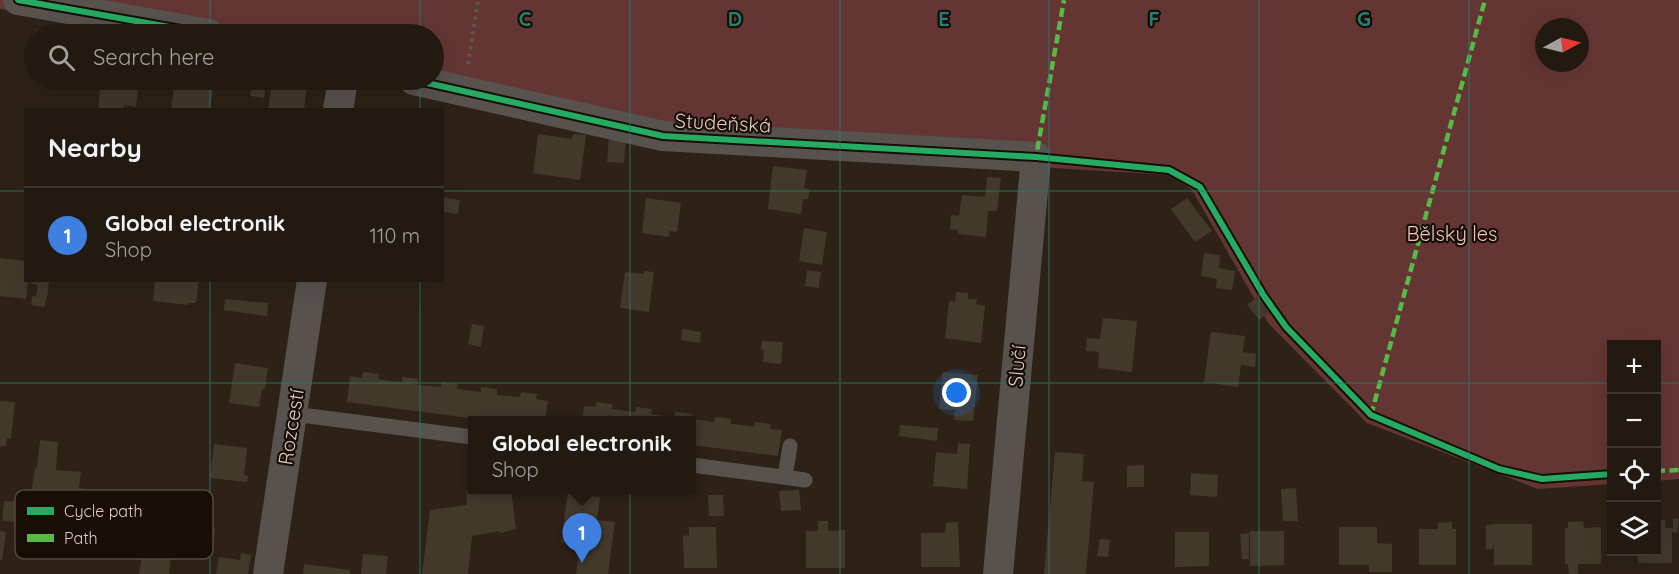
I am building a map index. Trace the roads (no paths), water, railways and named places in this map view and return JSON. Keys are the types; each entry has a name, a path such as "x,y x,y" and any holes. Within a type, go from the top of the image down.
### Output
{"street":[{"path":"18,0 153,24"},
{"name":"Studeňská","path":"444,87 663,136 1036,157"},
{"path":"338,108 341,90"},
{"name":"Slučí","path":"998,574 1036,157"},
{"name":"Rozcestí","path":"268,574 312,282"}],"lane":[{"path":"293,414 468,436"},
{"path":"785,477 790,446"},
{"path":"696,466 805,480"}],"place":[{"name":"Global electronik","path":"582,563"}],"park label":[{"name":"Bělský les","path":"1452,234"}]}
